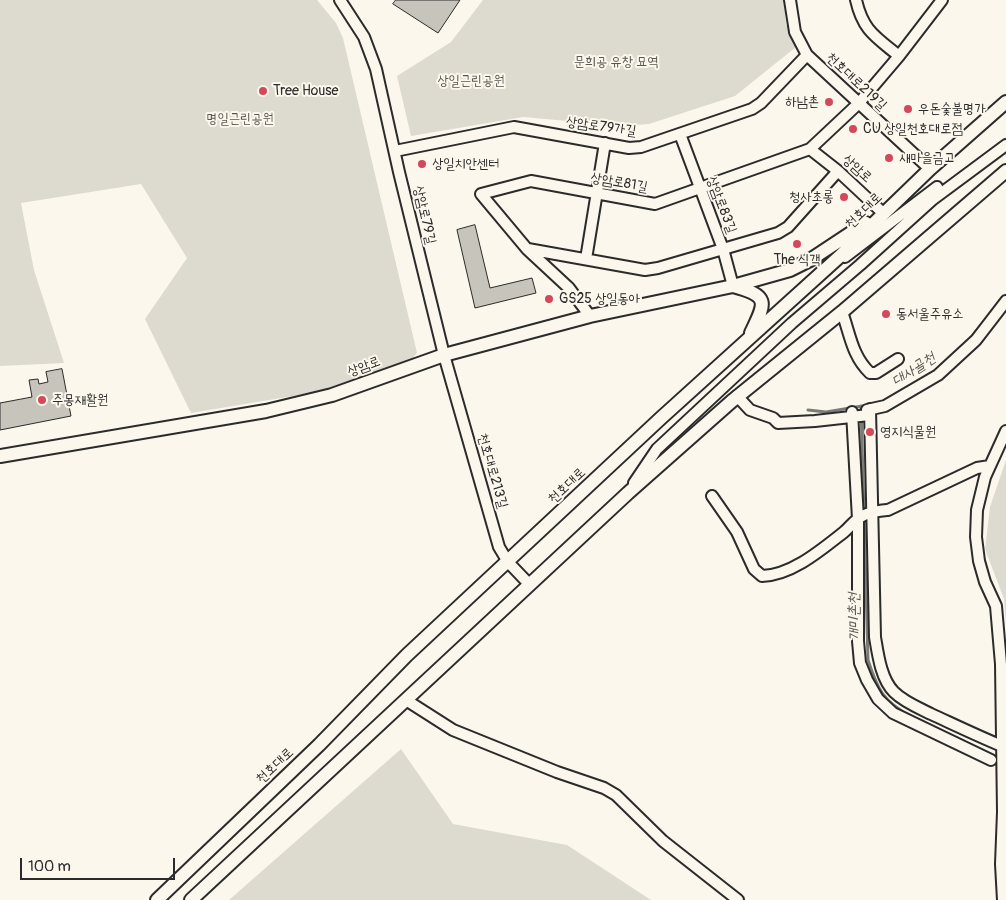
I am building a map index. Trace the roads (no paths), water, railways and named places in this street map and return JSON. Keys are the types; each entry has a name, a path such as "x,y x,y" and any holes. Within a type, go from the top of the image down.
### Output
{"main road":[{"name":"천호대로","path":"157,900 319,745 408,655 802,291 882,213 1006,102"},
{"path":"191,900 628,492 737,396 842,312 1005,174"},
{"name":"상암로","path":"0,456 266,411 332,395 444,355 590,316 733,286 797,266 810,260 882,213"},
{"path":"733,286 749,290 757,295 761,301 762,309 748,339"}],"street":[{"name":"상암로79길","path":"340,0 364,37 376,69 444,355"},
{"name":"천호대로219길","path":"790,0 795,32 807,55 930,169"},
{"path":"856,0 864,25 899,56"},
{"name":"상암로81길","path":"590,316 568,288 527,249 482,194 531,181 655,204 810,149 859,103 899,56 942,0"},
{"name":"상암로79가길","path":"395,151 514,127 629,148 641,147 752,108 761,103 807,55"},
{"name":"상암로83길","path":"680,134 723,249 733,286"},
{"path":"802,291 1006,136"},
{"path":"586,259 605,143"},
{"path":"628,492 658,449 730,380 932,200 1006,144"},
{"name":"상암로","path":"810,149 838,171 882,213"},
{"path":"527,249 645,270 658,268 778,233 788,227 838,171"},
{"path":"737,396 750,410 773,418 860,413 885,406 938,375 976,340 1006,301"},
{"path":"842,312 850,343 865,369 870,373 876,373 898,359"},
{"name":"천호대로213길","path":"444,355 499,547 508,562 530,585"},
{"path":"860,413 872,512 875,637 885,676 894,691 912,705 1002,746"},
{"path":"860,413 858,519 858,642 860,663 878,699 893,713 991,760"},
{"path":"1003,900 1001,864 1003,812 1002,664 996,606 985,582 979,561 976,537 977,510 985,477 1006,431"},
{"path":"712,496 737,532 754,569 762,576 776,575 805,561 846,531 858,519 872,512 888,510 977,468 990,466"},
{"path":"406,700 453,730 557,772 604,788 616,795 663,841 738,900"}],"waterway":[{"name":"대사골천","path":"969,340 986,319"},
{"name":"개미촌천","path":"861,406 868,660 878,686 887,700 911,716"},
{"name":"대사골천","path":"808,410 826,412 862,406"}],"place":[{"name":"Tree House","path":"263,91"},
{"name":"하남촌","path":"829,102"},
{"name":"우돈숯불명가","path":"908,109"},
{"name":"CU 상일천호대로점","path":"853,129"},
{"name":"새마을금고","path":"889,158"},
{"name":"상일치안센터","path":"422,164"},
{"name":"청사초롱","path":"844,197"},
{"name":"The 식객","path":"797,244"},
{"name":"GS25 상일동아","path":"549,299"},
{"name":"동서울주유소","path":"886,314"},
{"name":"주몽재활원","path":"42,400"},
{"name":"영지식물원","path":"870,432"}],"park label":[{"name":"문희공 유창 묘역","path":"616,62"},
{"name":"상일근린공원","path":"471,81"},
{"name":"명일근린공원","path":"240,119"}]}
